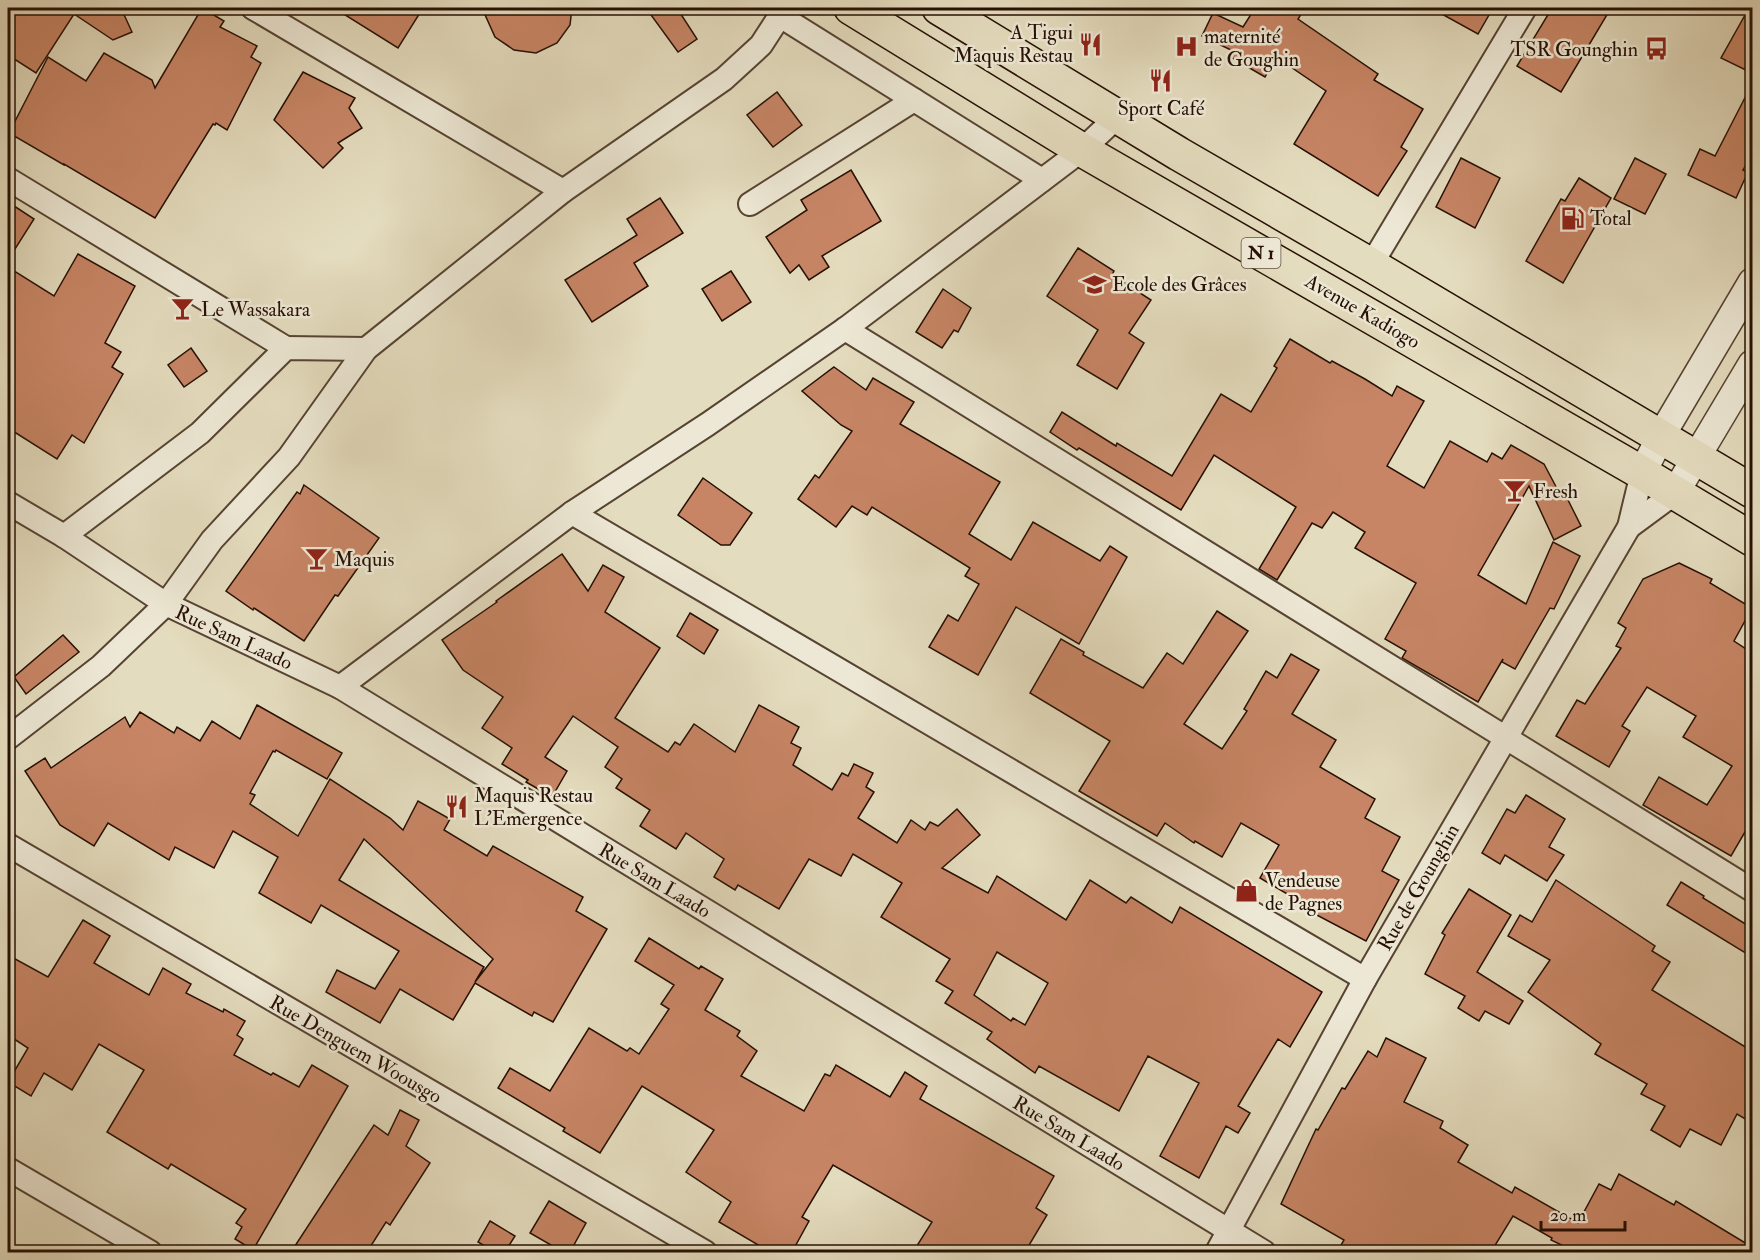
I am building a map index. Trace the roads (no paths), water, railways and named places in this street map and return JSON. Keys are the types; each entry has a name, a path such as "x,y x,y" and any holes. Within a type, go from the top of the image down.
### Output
{"highway":[{"name":"Avenue Kadiogo","path":"851,8 1082,150 1642,472 1752,539"},
{"name":"N 1","path":"939,8 1179,154 1752,491"}],"street":[{"path":"253,8 564,191"},
{"path":"1371,266 1525,8"},
{"path":"8,738 101,666 166,604 212,540 289,457 366,349 564,191 724,79 761,45 782,12 914,100 1042,180"},
{"path":"750,204 914,100"},
{"path":"340,687 572,513 708,424 845,329 1082,150 1117,117"},
{"path":"8,179 286,348 366,349"},
{"path":"1642,472 1752,282"},
{"path":"845,329 1752,890"},
{"path":"64,536 200,433 286,348"},
{"path":"1676,493 1752,364"},
{"name":"Rue de Gounghin","path":"1217,1252 1230,1232 1365,979 1629,527 1642,472"},
{"name":"Rue de Gounghin","path":"1629,527 1676,493"},
{"name":"Rue Sam Laado","path":"8,503 64,536 166,604 340,687 1264,1252"},
{"path":"572,513 1365,979"},
{"name":"Rue Denguem Woousgo","path":"8,845 705,1252"},
{"path":"8,1169 150,1252"}],"place":[{"name":"A Tigui Maquis Restau","path":"1091,44"},
{"name":"maternité de Goughin","path":"1186,47"},
{"name":"TSR Gounghin","path":"1656,49"},
{"name":"Sport Café","path":"1161,80"},
{"name":"Total","path":"1572,218"},
{"name":"Ecole des Grâces","path":"1094,284"},
{"name":"Le Wassakara","path":"183,309"},
{"name":"Fresh","path":"1515,491"},
{"name":"Maquis","path":"316,559"},
{"name":"Maquis Restau L'Emergence","path":"456,806"},
{"name":"Vendeuse de Pagnes","path":"1247,891"}]}
